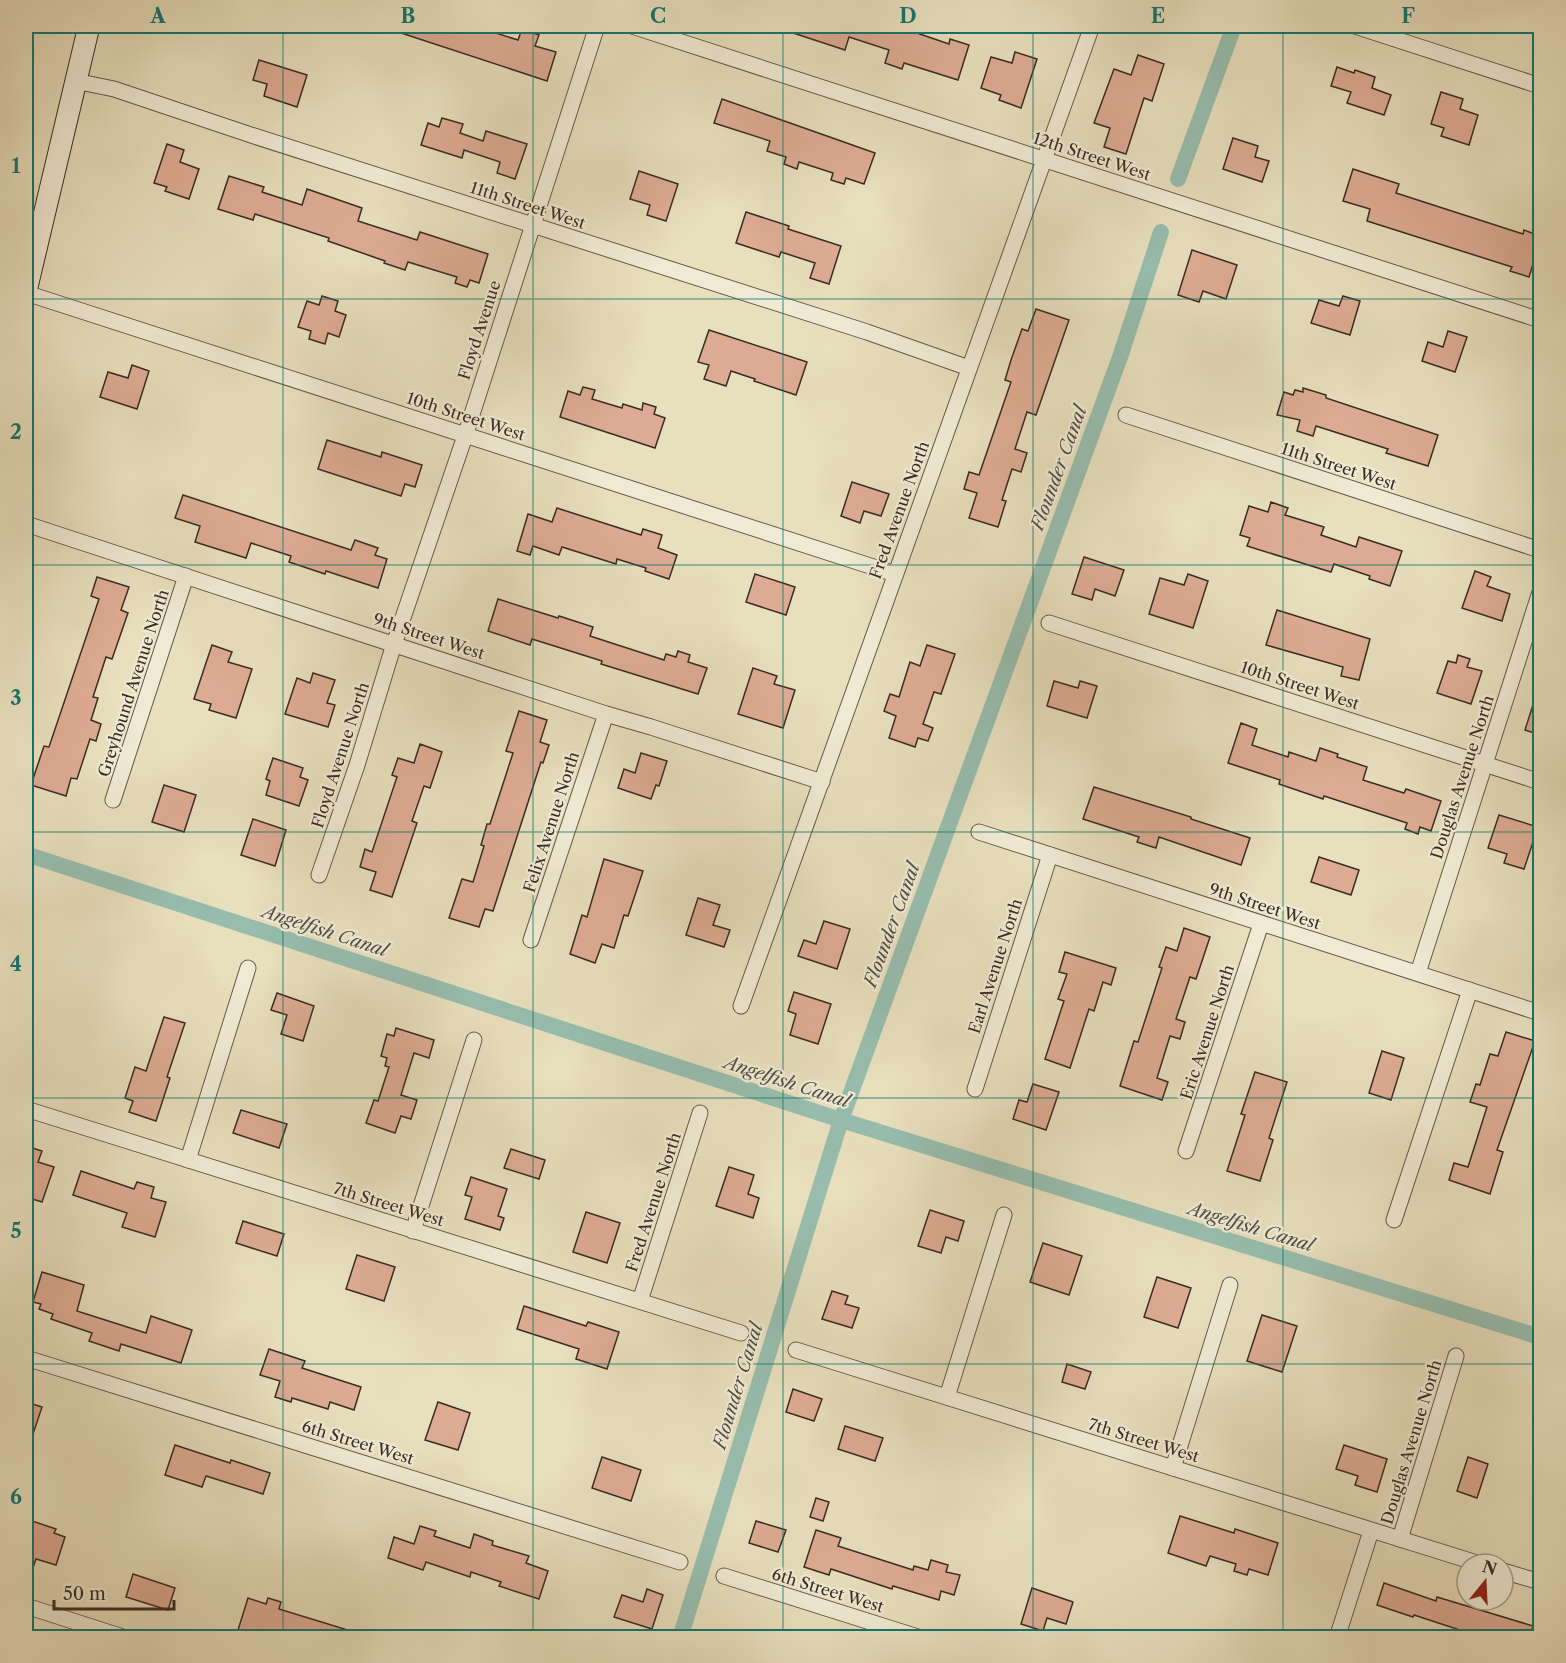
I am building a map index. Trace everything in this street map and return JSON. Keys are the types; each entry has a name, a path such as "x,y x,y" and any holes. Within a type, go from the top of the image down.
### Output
{"main road":[{"path":"26,292 89,26"}],"street":[{"name":"Floyd Avenue","path":"394,644 465,436 597,26"},
{"name":"12th Street West","path":"632,26 1540,320"},
{"name":"Fred Avenue North","path":"741,1006 1092,26"},
{"path":"1355,26 1540,86"},
{"name":"11th Street West","path":"75,81 114,89 867,332 969,368"},
{"name":"10th Street West","path":"26,292 895,574"},
{"name":"11th Street West","path":"1126,415 1540,550"},
{"name":"9th Street West","path":"26,524 606,714 822,782"},
{"name":"Greyhound Avenue North","path":"113,800 186,576"},
{"name":"Douglas Avenue North","path":"1418,973 1540,592"},
{"name":"10th Street West","path":"1048,623 1540,782"},
{"name":"Floyd Avenue North","path":"319,875 354,776 394,644"},
{"name":"Felix Avenue North","path":"531,940 606,714"},
{"name":"9th Street West","path":"979,832 1540,1013"},
{"name":"Earl Avenue North","path":"975,1089 1050,855"},
{"name":"Eric Avenue North","path":"1186,1151 1261,924"},
{"path":"188,1160 248,968"},
{"path":"1394,1220 1470,990"},
{"path":"413,1231 474,1040"},
{"name":"7th Street West","path":"26,1109 741,1333"},
{"name":"Fred Avenue North","path":"640,1301 700,1113"},
{"path":"946,1397 1004,1215"},
{"path":"1173,1468 1230,1285"},
{"name":"7th Street West","path":"796,1350 1455,1556"},
{"name":"Douglas Avenue North","path":"1400,1539 1456,1356"},
{"name":"6th Street West","path":"26,1358 680,1562"},
{"name":"Douglas Avenue North","path":"1337,1638 1371,1531"},
{"path":"1515,1575 1540,1582"},
{"name":"6th Street West","path":"724,1576 921,1638"},
{"path":"26,1606 126,1638"}],"building":[{"path":"387,26 480,26 480,28 518,40 522,29 539,35 535,46 556,52 547,81 386,28"},
{"path":"779,26 902,26 949,44 950,39 969,45 958,80 904,63 902,69 885,63 889,50 849,37 845,50 778,28"},
{"path":"1015,52 1037,59 1021,108 999,100 1001,95 981,88 991,57 1012,63"},
{"path":"1138,55 1164,64 1152,101 1144,98 1126,154 1104,147 1110,128 1094,123 1114,69 1131,75"},
{"path":"259,60 307,75 297,107 264,96 267,84 253,80"},
{"path":"1337,67 1375,77 1372,88 1391,95 1384,115 1347,103 1351,92 1331,86"},
{"path":"1441,92 1463,99 1460,109 1478,115 1469,145 1441,136 1444,128 1431,124"},
{"path":"722,99 875,153 864,184 846,178 844,184 831,180 833,173 799,162 797,169 784,164 786,157 767,151 770,141 714,123"},
{"path":"442,118 463,124 460,133 483,141 486,131 527,144 515,179 497,173 500,162 464,150 462,158 421,145 428,123 439,127"},
{"path":"1233,138 1258,146 1255,157 1269,161 1262,182 1223,169"},
{"path":"167,144 184,150 180,162 199,169 189,199 165,191 167,187 154,183"},
{"path":"1353,169 1399,184 1396,193 1523,234 1524,230 1540,236 1540,267 1533,264 1529,277 1510,271 1512,267 1367,221 1370,209 1343,201"},
{"path":"639,171 678,184 666,221 647,215 650,205 630,199"},
{"path":"229,176 264,187 262,192 302,205 307,189 362,208 358,221 417,240 420,232 488,254 479,283 470,280 467,287 455,283 457,277 408,262 405,270 328,241 329,238 255,214 253,220 218,209"},
{"path":"746,212 789,226 788,229 841,246 829,284 810,278 815,263 781,252 779,257 736,243"},
{"path":"1192,250 1237,265 1226,299 1203,291 1199,302 1178,295"},
{"path":"322,296 338,301 335,311 346,315 339,337 328,333 325,344 309,339 311,331 298,327 307,301 319,305"},
{"path":"1343,296 1360,301 1350,335 1311,323 1319,300 1339,306"},
{"path":"1036,309 1069,320 1036,415 1027,412 1015,449 1027,453 1021,472 1012,469 1002,500 1006,501 998,527 969,518 977,493 964,489 969,472 979,475 1011,382 1005,380 1011,360 1022,329 1028,331"},
{"path":"709,330 807,362 796,395 731,371 726,386 704,379 709,365 698,362"},
{"path":"1448,331 1467,337 1455,372 1422,361 1428,342 1443,347"},
{"path":"132,365 149,371 137,409 100,397 108,372 128,378"},
{"path":"583,387 595,390 592,399 622,408 623,404 642,410 643,403 656,407 654,414 665,418 655,448 560,417 568,391 580,395"},
{"path":"1303,388 1326,395 1326,398 1438,435 1428,466 1386,453 1388,449 1316,426 1313,436 1297,431 1300,420 1277,415 1284,392 1293,395 1295,390 1303,392"},
{"path":"327,440 381,457 382,452 422,465 415,487 405,484 401,496 318,469"},
{"path":"852,482 889,494 881,516 864,511 860,523 841,516"},
{"path":"183,495 351,550 355,540 378,548 375,555 387,559 378,588 289,562 291,556 251,543 246,558 195,542 200,526 175,518"},
{"path":"1271,502 1288,508 1285,515 1324,527 1321,535 1356,547 1359,537 1402,551 1390,586 1369,579 1370,576 1334,564 1331,572 1247,546 1250,538 1240,535 1249,506 1268,512"},
{"path":"557,508 641,535 643,529 662,535 658,548 677,555 669,579 645,571 646,568 617,559 616,564 562,547 559,555 533,546 530,555 517,551 528,514 552,522"},
{"path":"1084,557 1124,570 1115,596 1095,589 1092,600 1072,594"},
{"path":"1475,571 1491,577 1487,586 1510,594 1502,621 1462,608"},
{"path":"755,574 795,587 786,615 746,602"},
{"path":"1188,574 1208,581 1193,628 1149,614 1160,578 1184,585"},
{"path":"97,577 129,587 121,610 128,613 112,659 106,657 93,697 98,698 91,720 101,724 96,741 90,739 77,779 71,778 66,796 31,785 44,746 49,747 99,599 91,596"},
{"path":"498,599 593,627 590,636 664,660 666,654 676,657 678,651 690,655 688,662 707,668 698,694 601,664 602,661 532,639 530,645 488,631"},
{"path":"1277,610 1370,639 1359,680 1341,676 1343,667 1266,645"},
{"path":"212,645 232,652 228,662 252,669 236,718 209,710 211,704 194,699"},
{"path":"927,645 955,654 941,694 934,692 923,724 933,728 928,741 918,738 915,747 889,738 896,716 884,711 890,694 899,697 910,662 920,666"},
{"path":"1458,655 1470,659 1467,667 1482,671 1471,704 1437,693 1448,661 1456,663"},
{"path":"753,668 777,676 774,684 795,690 783,728 738,714"},
{"path":"313,673 335,680 327,703 335,705 328,727 285,714 297,678 310,683"},
{"path":"1054,681 1078,688 1080,681 1097,686 1087,718 1047,706"},
{"path":"1538,689 1540,689 1540,735 1525,730"},
{"path":"519,711 547,720 540,742 549,745 543,763 541,762 493,911 485,909 479,927 449,918 462,879 473,882 484,846 481,845 487,824 490,824 513,753 506,751"},
{"path":"1241,723 1257,729 1252,745 1288,757 1289,752 1316,761 1320,748 1338,754 1337,757 1367,767 1363,780 1404,793 1406,789 1441,801 1431,831 1420,827 1418,834 1405,829 1407,823 1324,796 1323,799 1279,784 1280,780 1228,763"},
{"path":"420,744 442,752 430,788 424,786 412,821 417,823 392,897 370,890 376,872 360,867 365,849 372,852 397,777 392,775 398,758 414,763"},
{"path":"641,753 667,761 659,786 656,785 651,799 618,788 624,769 635,773"},
{"path":"273,758 303,768 300,777 308,780 299,806 266,795 270,781 266,779"},
{"path":"164,785 196,795 184,832 152,822"},
{"path":"1094,787 1250,838 1241,865 1159,837 1156,848 1137,842 1139,837 1083,819"},
{"path":"1499,815 1538,827 1524,869 1504,863 1507,854 1488,848"},
{"path":"253,819 286,830 275,866 241,855"},
{"path":"1319,857 1359,870 1351,895 1311,882"},
{"path":"604,859 643,871 628,916 624,915 614,948 602,944 595,963 570,954 582,915 587,917"},
{"path":"698,898 720,905 713,925 730,930 724,947 686,935"},
{"path":"824,921 850,929 837,969 798,956 804,940 816,944"},
{"path":"1184,928 1210,937 1196,979 1190,977 1176,1019 1185,1022 1180,1039 1170,1036 1157,1078 1168,1082 1162,1100 1120,1086 1134,1041 1138,1042 1162,968 1159,967 1166,947 1177,951"},
{"path":"1065,952 1116,968 1111,985 1103,982 1094,1011 1089,1009 1070,1068 1045,1059 1064,1001 1058,999 1067,974 1059,972"},
{"path":"794,992 831,1004 818,1044 790,1035 796,1014 788,1011"},
{"path":"277,993 314,1006 303,1041 281,1034 287,1015 271,1010"},
{"path":"164,1017 185,1023 167,1077 170,1078 156,1121 129,1112 133,1101 125,1098 135,1067 146,1071"},
{"path":"396,1028 434,1040 429,1058 414,1053 401,1095 417,1100 411,1119 401,1116 395,1133 366,1123 374,1100 378,1101 389,1067 385,1066 387,1058 381,1056 387,1034 394,1036"},
{"path":"1506,1032 1535,1041 1497,1150 1503,1152 1490,1194 1449,1180 1454,1163 1468,1167 1487,1107 1470,1102 1476,1084 1480,1085 1490,1054 1498,1056"},
{"path":"1382,1051 1404,1058 1391,1100 1369,1093"},
{"path":"1255,1072 1287,1082 1269,1138 1273,1140 1260,1181 1227,1171 1245,1115 1241,1114"},
{"path":"1033,1084 1059,1092 1046,1130 1013,1119 1019,1100 1027,1102"},
{"path":"241,1110 287,1124 279,1148 233,1133"},
{"path":"26,1146 42,1151 38,1162 54,1167 42,1202 26,1197"},
{"path":"511,1149 545,1160 539,1179 504,1168"},
{"path":"729,1167 754,1175 748,1194 759,1198 753,1218 716,1206"},
{"path":"81,1171 134,1189 137,1182 154,1187 151,1198 166,1202 155,1237 122,1227 127,1213 73,1195"},
{"path":"471,1177 507,1189 498,1216 504,1218 500,1230 465,1219 472,1197 465,1195"},
{"path":"930,1210 964,1221 958,1241 946,1237 941,1253 918,1246"},
{"path":"586,1212 620,1223 607,1263 573,1252"},
{"path":"243,1221 284,1234 277,1256 236,1243"},
{"path":"1043,1243 1082,1256 1069,1295 1030,1282"},
{"path":"357,1255 395,1267 384,1301 346,1289"},
{"path":"42,1272 84,1285 77,1311 146,1333 151,1316 192,1330 181,1363 121,1344 119,1351 89,1341 92,1333 51,1319 53,1314 39,1309 41,1304 33,1302"},
{"path":"1157,1277 1191,1288 1178,1328 1144,1317"},
{"path":"832,1291 848,1296 845,1304 859,1308 852,1328 822,1319"},
{"path":"524,1306 586,1326 588,1322 619,1332 607,1369 576,1359 579,1349 517,1329"},
{"path":"1262,1315 1297,1326 1282,1372 1247,1361"},
{"path":"269,1349 305,1361 302,1368 361,1387 354,1410 330,1402 328,1409 292,1398 291,1402 275,1397 280,1381 260,1375"},
{"path":"1067,1364 1091,1372 1085,1389 1062,1382"},
{"path":"793,1389 822,1399 814,1421 786,1412"},
{"path":"26,1402 42,1407 28,1449 26,1449"},
{"path":"438,1402 470,1413 458,1450 425,1440"},
{"path":"845,1426 883,1438 875,1461 838,1449"},
{"path":"175,1445 270,1473 263,1494 206,1476 202,1487 165,1475"},
{"path":"1344,1445 1387,1459 1377,1492 1355,1485 1358,1476 1336,1469"},
{"path":"602,1457 641,1470 631,1501 592,1488"},
{"path":"1468,1457 1488,1464 1477,1498 1457,1491"},
{"path":"816,1498 829,1502 823,1521 810,1517"},
{"path":"1180,1516 1234,1533 1235,1529 1278,1543 1268,1575 1249,1569 1247,1575 1234,1571 1236,1564 1210,1556 1206,1566 1168,1553"},
{"path":"26,1519 56,1529 54,1533 65,1537 56,1565 36,1559 28,1582 26,1582"},
{"path":"756,1521 786,1530 778,1552 749,1543"},
{"path":"420,1526 436,1531 434,1536 470,1548 474,1534 493,1541 492,1545 529,1556 526,1563 548,1571 539,1599 499,1586 501,1582 471,1572 470,1577 426,1562 423,1570 388,1558 394,1537 414,1544"},
{"path":"816,1530 841,1538 838,1546 913,1570 914,1566 928,1570 931,1560 948,1565 946,1572 960,1575 954,1595 941,1591 939,1600 893,1586 892,1589 831,1569 829,1575 804,1567"},
{"path":"133,1574 175,1588 168,1610 126,1597"},
{"path":"1384,1583 1436,1601 1437,1597 1455,1602 1455,1612 1487,1612 1533,1626 1529,1638 1484,1638 1377,1605"},
{"path":"1032,1588 1073,1602 1066,1624 1047,1618 1043,1631 1021,1624"},
{"path":"647,1589 663,1595 652,1629 614,1617 622,1595 643,1602"},
{"path":"248,1598 266,1604 268,1598 281,1602 279,1609 364,1635 363,1638 262,1638 238,1630"}],"waterway":[{"name":"Flounder Canal","path":"1178,179 1234,26"},
{"name":"Flounder Canal","path":"680,1638 841,1120 1120,357 1161,232"},
{"name":"Angelfish Canal","path":"26,854 841,1120 1540,1337"}]}
